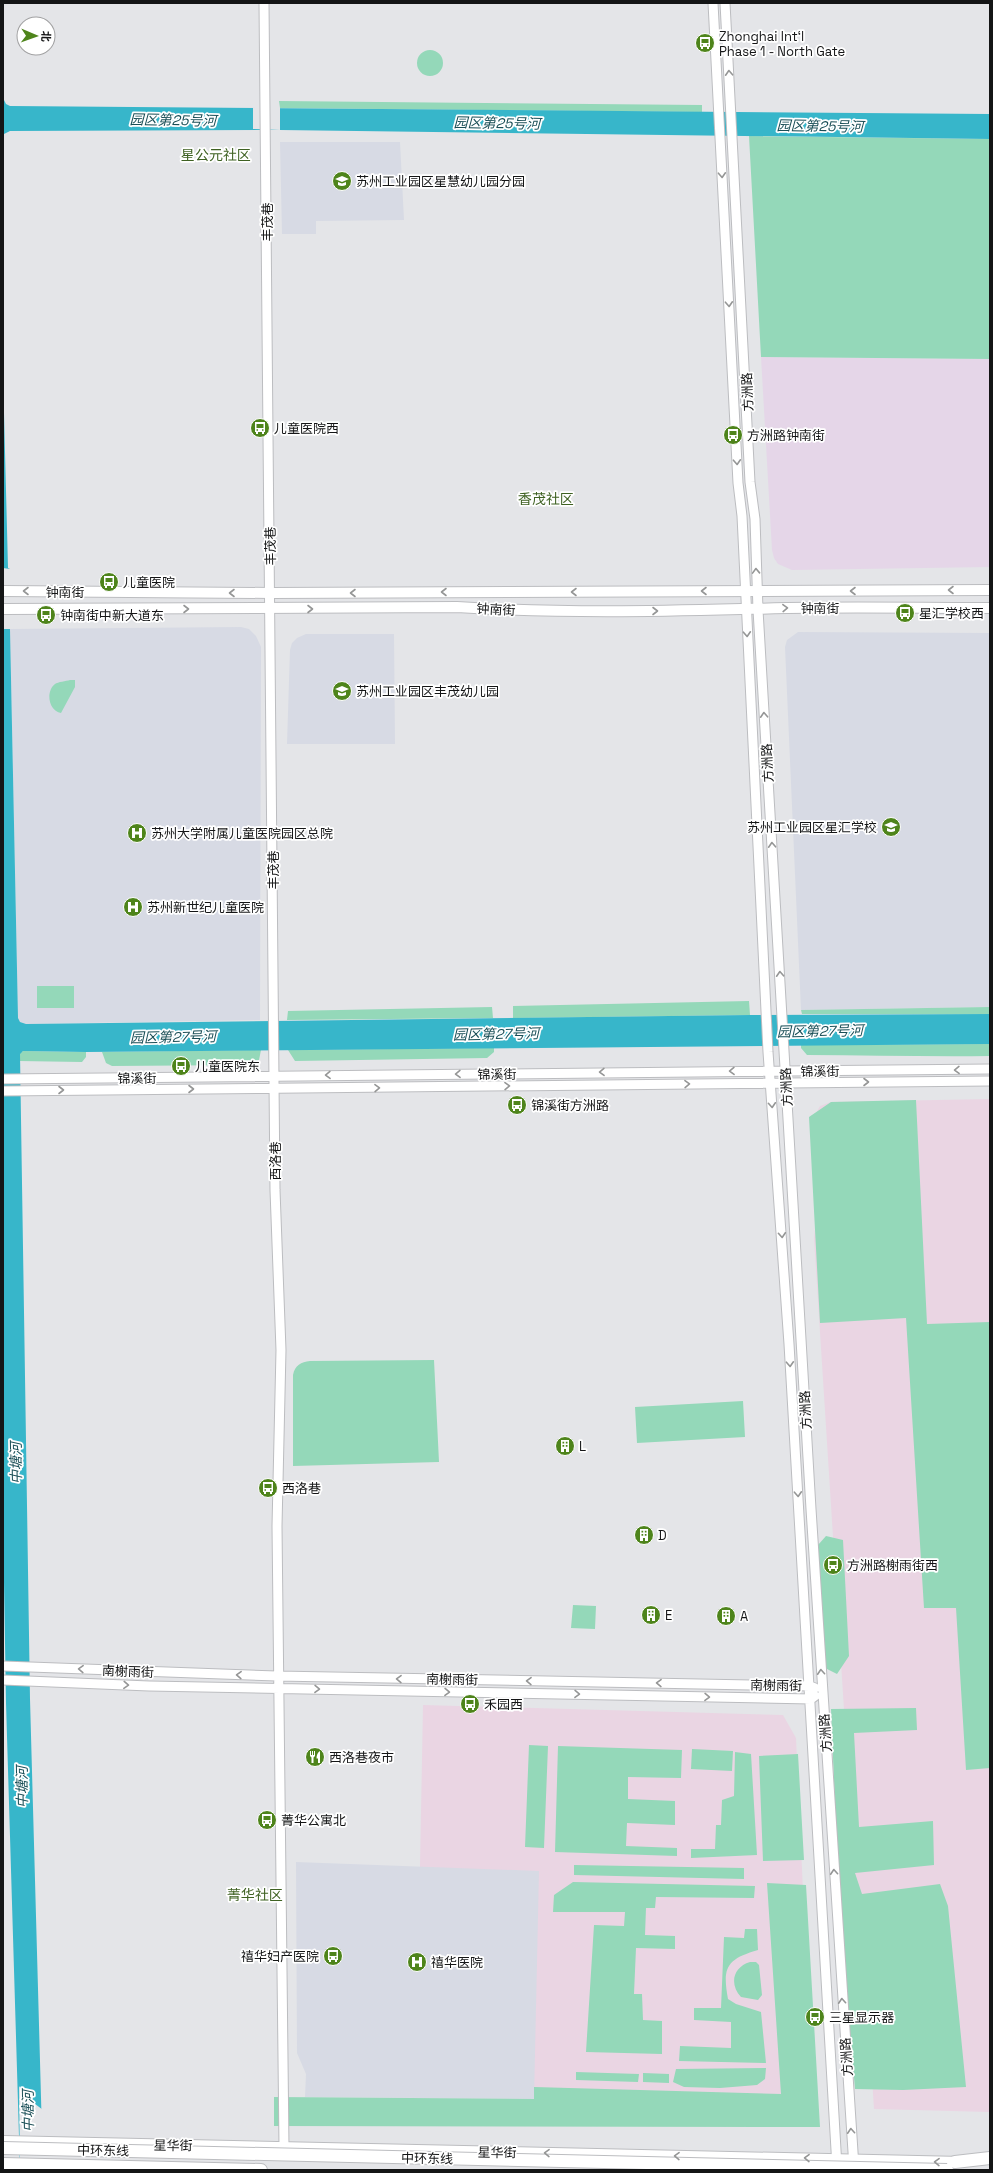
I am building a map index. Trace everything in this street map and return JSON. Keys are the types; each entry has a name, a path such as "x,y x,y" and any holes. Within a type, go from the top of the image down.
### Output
{"highway":[{"name":"中环东线","path":"3,2148 951,2166 990,2158"},
{"name":"中环东线","path":"3,2164 262,2170"}],"main road":[{"name":"丰茂巷","path":"264,3 275,1089"},
{"name":"方洲路","path":"713,3 768,1052 811,1699 838,2170"},
{"name":"方洲路","path":"725,3 750,482 755,519 758,610 785,1071 822,1692 854,2170"},
{"name":"钟南街","path":"7,591 271,593 990,590"},
{"name":"钟南街","path":"7,609 457,607 518,611 990,608"},
{"name":"锦溪街","path":"3,1079 990,1069"},
{"name":"锦溪街","path":"3,1091 990,1081"},
{"name":"西洛巷","path":"275,1089 275,1190 281,1350 277,1526 284,2147"},
{"name":"南榭雨街","path":"4,1666 278,1676 810,1686 822,1692"},
{"name":"南榭雨街","path":"4,1680 149,1686 811,1699 822,1692"},
{"name":"星华街","path":"3,2141 837,2159 951,2166 990,2162"}],"shaded area":[{"name":"苏州工业园区星慧幼儿园分园","path":"280,142 400,142 404,220 316,221 316,234 282,234"},
{"path":"761,357 990,359 990,567 792,570 778,564 774,558 772,550"},
{"name":"苏州大学附属儿童医院园区总院","path":"241,627 249,629 256,636 261,647 260,1020 26,1024 20,1022 18,1018 10,629"},
{"name":"苏州工业园区星汇学校","path":"798,632 990,633 990,1007 801,1010 785,647 787,640"},
{"name":"苏州工业园区丰茂幼儿园","path":"306,634 394,634 395,744 287,744 290,650 292,643 297,638"},
{"path":"990,1099 990,2112 874,2109 870,2047 863,2008 814,1238 817,1211 814,1117 820,1106 831,1102"},
{"path":"423,1705 783,1715 796,1738 813,2110 534,2099 420,1867"},
{"name":"禧华医院","path":"296,1862 539,1871 534,2099 305,2097 306,2074 297,2053"}],"green space":[{"path":"430,50 439,54 443,63 439,72 430,76 421,72 417,63 421,54"},
{"path":"279,101 702,105 702,112 280,108"},
{"path":"749,136 990,139 990,359 761,357"},
{"path":"75,680 75,687 61,713 57,712 51,705 49,696 52,687 60,682"},
{"path":"37,986 74,986 74,1008 37,1008"},
{"path":"749,1001 750,1015 513,1018 513,1006"},
{"path":"492,1007 493,1018 287,1020 288,1011"},
{"path":"990,1007 990,1014 802,1014 801,1010"},
{"path":"990,1044 990,1056 807,1055 801,1048 801,1045"},
{"path":"494,1048 494,1052 487,1058 295,1061 288,1050"},
{"path":"261,1050 259,1060 249,1065 112,1066 106,1063 102,1052"},
{"path":"23,1051 86,1052 86,1057 82,1062 19,1061 19,1054"},
{"path":"916,1100 927,1324 990,1322 990,1768 966,1770 956,1608 924,1608 906,1318 820,1323 809,1117 831,1102"},
{"path":"434,1360 439,1462 293,1466 293,1375 295,1369 299,1365 310,1361"},
{"path":"743,1401 745,1437 637,1443 635,1407"},
{"path":"826,1536 843,1540 849,1656 837,1674 825,1668 818,1545"},
{"path":"573,1605 596,1606 595,1629 571,1628"},
{"path":"916,1708 917,1730 854,1733 859,1827 933,1821 934,1865 855,1873 862,1894 940,1884 948,1906 966,2087 903,2090 855,2089 839,1901 831,1709"},
{"path":"529,1745 548,1746 544,1848 525,1847"},
{"path":"558,1746 682,1750 681,1778 628,1777 628,1799 675,1801 675,1825 627,1823 626,1846 677,1848 677,1856 555,1852"},
{"path":"692,1749 733,1751 732,1771 691,1769"},
{"path":"735,1752 751,1754 757,1855 691,1858 691,1849 715,1849 716,1825 721,1825 722,1800 734,1796"},
{"path":"798,1754 804,1860 763,1861 759,1756"},
{"path":"574,1865 744,1868 744,1879 574,1875"},
{"path":"573,1882 755,1886 754,1898 656,1897 655,1908 646,1908 645,1935 675,1936 675,1949 636,1948 634,1994 642,1994 643,2020 662,2021 662,2054 586,2052 594,1925 624,1926 625,1912 553,1912 554,1895"},
{"path":"767,1883 806,1885 820,2127 274,2126 274,2097 534,2099 534,2087 781,2094"},
{"path":"745,1929 757,1929 758,1950 748,1953 733,1961 727,1972 726,1988 728,1999 736,2004 761,2012 766,2063 679,2061 680,2046 731,2048 731,2022 694,2020 694,2008 721,2008 724,1937 744,1938"},
{"path":"756,1962 759,1965 762,1995 758,2000 741,1997 735,1987 734,1982 737,1972 744,1964"},
{"path":"766,2068 765,2079 757,2085 720,2088 684,2087 673,2082 676,2069"},
{"path":"576,2072 639,2074 638,2082 576,2080"},
{"path":"643,2073 669,2074 669,2083 643,2082"}],"water":[{"name":"园区第25号河","path":"3,3 4,100 6,104 10,106 990,114 990,139 280,130 10,131 4,134 3,146"},
{"path":"3,374 8,568 10,569 18,1018 20,1022 26,1024 750,1015 990,1014 990,1044 86,1052 23,1051 20,1054 30,1699 43,2170 20,2170 6,1703 3,1522"}],"pier":[{"path":"253,108 280,108 280,130 253,129"},
{"path":"3,568 10,569 11,629 3,629"},
{"path":"19,2086 26,2097 43,2110 43,2170 20,2170"}],"place":[{"name":"Zhonghai Int‘l Phase 1 - North Gate","path":"705,43"},
{"name":"苏州工业园区星慧幼儿园分园","path":"342,181"},
{"name":"儿童医院西","path":"260,428"},
{"name":"方洲路钟南街","path":"733,435"},
{"name":"儿童医院","path":"109,582"},
{"name":"星汇学校西","path":"905,613"},
{"name":"钟南街中新大道东","path":"46,615"},
{"name":"苏州工业园区丰茂幼儿园","path":"342,691"},
{"name":"苏州工业园区星汇学校","path":"891,827"},
{"name":"苏州大学附属儿童医院园区总院","path":"137,833"},
{"name":"苏州新世纪儿童医院","path":"133,907"},
{"name":"儿童医院东","path":"181,1066"},
{"name":"锦溪街方洲路","path":"517,1105"},
{"name":"L","path":"565,1446"},
{"name":"西洛巷","path":"268,1488"},
{"name":"D","path":"644,1535"},
{"name":"方洲路榭雨街西","path":"833,1565"},
{"name":"E","path":"651,1615"},
{"name":"A","path":"726,1616"},
{"name":"禾园西","path":"470,1704"},
{"name":"西洛巷夜市","path":"315,1757"},
{"name":"菁华公寓北","path":"267,1820"},
{"name":"禧华妇产医院","path":"333,1956"},
{"name":"禧华医院","path":"417,1962"},
{"name":"三星显示器","path":"815,2017"}],"district":[{"name":"星公元社区","path":"216,155"},
{"name":"香茂社区","path":"546,499"},
{"name":"菁华社区","path":"255,1895"}],"water label":[{"name":"园区第27号河","path":"820,1031"},
{"name":"园区第27号河","path":"496,1034"},
{"name":"园区第27号河","path":"173,1037"},
{"name":"中塘河","path":"16,1463"},
{"name":"中塘河","path":"22,1787"},
{"name":"中塘河","path":"28,2111"}]}
